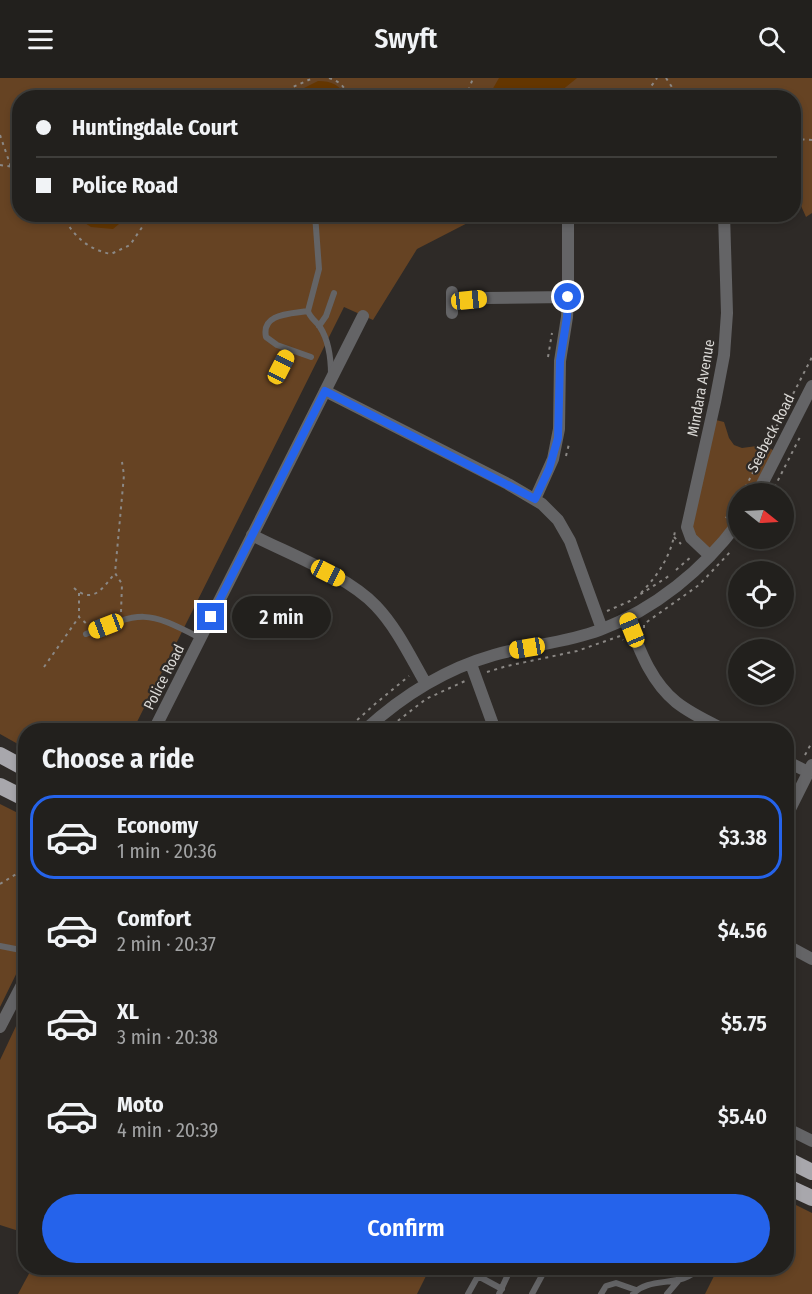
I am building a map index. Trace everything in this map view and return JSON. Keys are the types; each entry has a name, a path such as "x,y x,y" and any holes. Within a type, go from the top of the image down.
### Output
{"highway":[{"path":"0,755 18,765"},
{"path":"0,786 18,795"},
{"path":"794,1163 812,1172"},
{"path":"794,1190 812,1198"}],"street":[{"path":"535,499 549,469 558,438 560,353 567,317 568,297 567,222"},
{"name":"Mindara Avenue","path":"710,556 691,538 688,523 724,355 727,313 724,222"},
{"path":"452,302 486,298 568,297"},
{"name":"Police Road","path":"158,723 363,316"},
{"name":"Seebeck Road","path":"763,483 812,386"},
{"path":"325,391 535,499 558,520 570,541 602,629"},
{"path":"373,723 426,684 471,664 494,655 575,638 627,618 655,602 685,580 728,535"},
{"path":"252,536 340,579 367,597 392,626 426,684"},
{"path":"627,618 648,668 665,692 683,708 722,723"},
{"path":"471,664 492,723"},
{"path":"794,798 808,765"},
{"path":"794,949 812,959"},
{"path":"0,1028 18,993"},
{"path":"794,1132 812,1141"}],"lane":[{"path":"316,222 319,269 308,311 319,326 329,352 331,379"},
{"path":"319,326 327,316 334,293"},
{"path":"308,311 275,317 266,325 266,337 277,345 311,357"},
{"path":"281,367 290,350"},
{"path":"90,632 138,616 160,618 200,638"},
{"path":"0,946 16,948"},
{"path":"468,1294 478,1276 500,1292 508,1275"},
{"path":"532,1294 542,1275"},
{"path":"600,1294 606,1286 616,1283 635,1292 659,1282 679,1280 691,1275"},
{"path":"667,1294 679,1280"}],"path":[{"path":"291,90 313,78"},
{"path":"329,78 336,80 345,90"},
{"path":"648,90 657,78"},
{"path":"0,135 12,173"},
{"path":"0,165 11,166"},
{"path":"66,222 70,230 91,248 111,254 130,244 145,222"},
{"path":"748,483 812,357"},
{"path":"777,483 802,433"},
{"path":"74,588 85,596 91,596 100,591 115,573 124,475 122,462"},
{"path":"725,520 728,515"},
{"path":"639,595 663,565 672,545 677,521"},
{"path":"608,612 619,608 662,581 692,556"},
{"path":"115,573 122,584 120,621"},
{"path":"44,667 79,617 79,593"},
{"path":"79,617 90,632"},
{"path":"644,624 646,636"},
{"path":"485,673 585,649 620,636"},
{"path":"354,723 410,677 405,668"},
{"path":"395,723 426,699 465,681"},
{"path":"808,765 812,741"},
{"path":"0,884 18,873"},
{"path":"16,948 18,944"}],"shaded area":[{"path":"0,78 812,78 812,213 806,217 801,206 801,90 12,90 12,222 469,222 417,249 373,320 344,307 136,723 18,723 18,744 0,734"},
{"path":"499,78 577,78 562,90 492,90"},
{"path":"318,81 335,84 342,90 300,90"},
{"path":"84,222 120,222 113,229 91,227"},
{"path":"712,419 724,422 734,445 742,448 764,445 778,453 762,483 728,483 728,535 710,556 689,534"},
{"path":"0,804 18,813 18,970 0,1007"},
{"path":"18,1022 18,1231 0,1225 0,1060"},
{"path":"794,1204 812,1213 812,1294 705,1294 714,1275 794,1275"},
{"path":"28,1275 426,1275 417,1294 18,1294"}],"route":[{"path":"211,617 325,391 535,499 549,469 558,438 561,345 567,317 568,297"}]}
